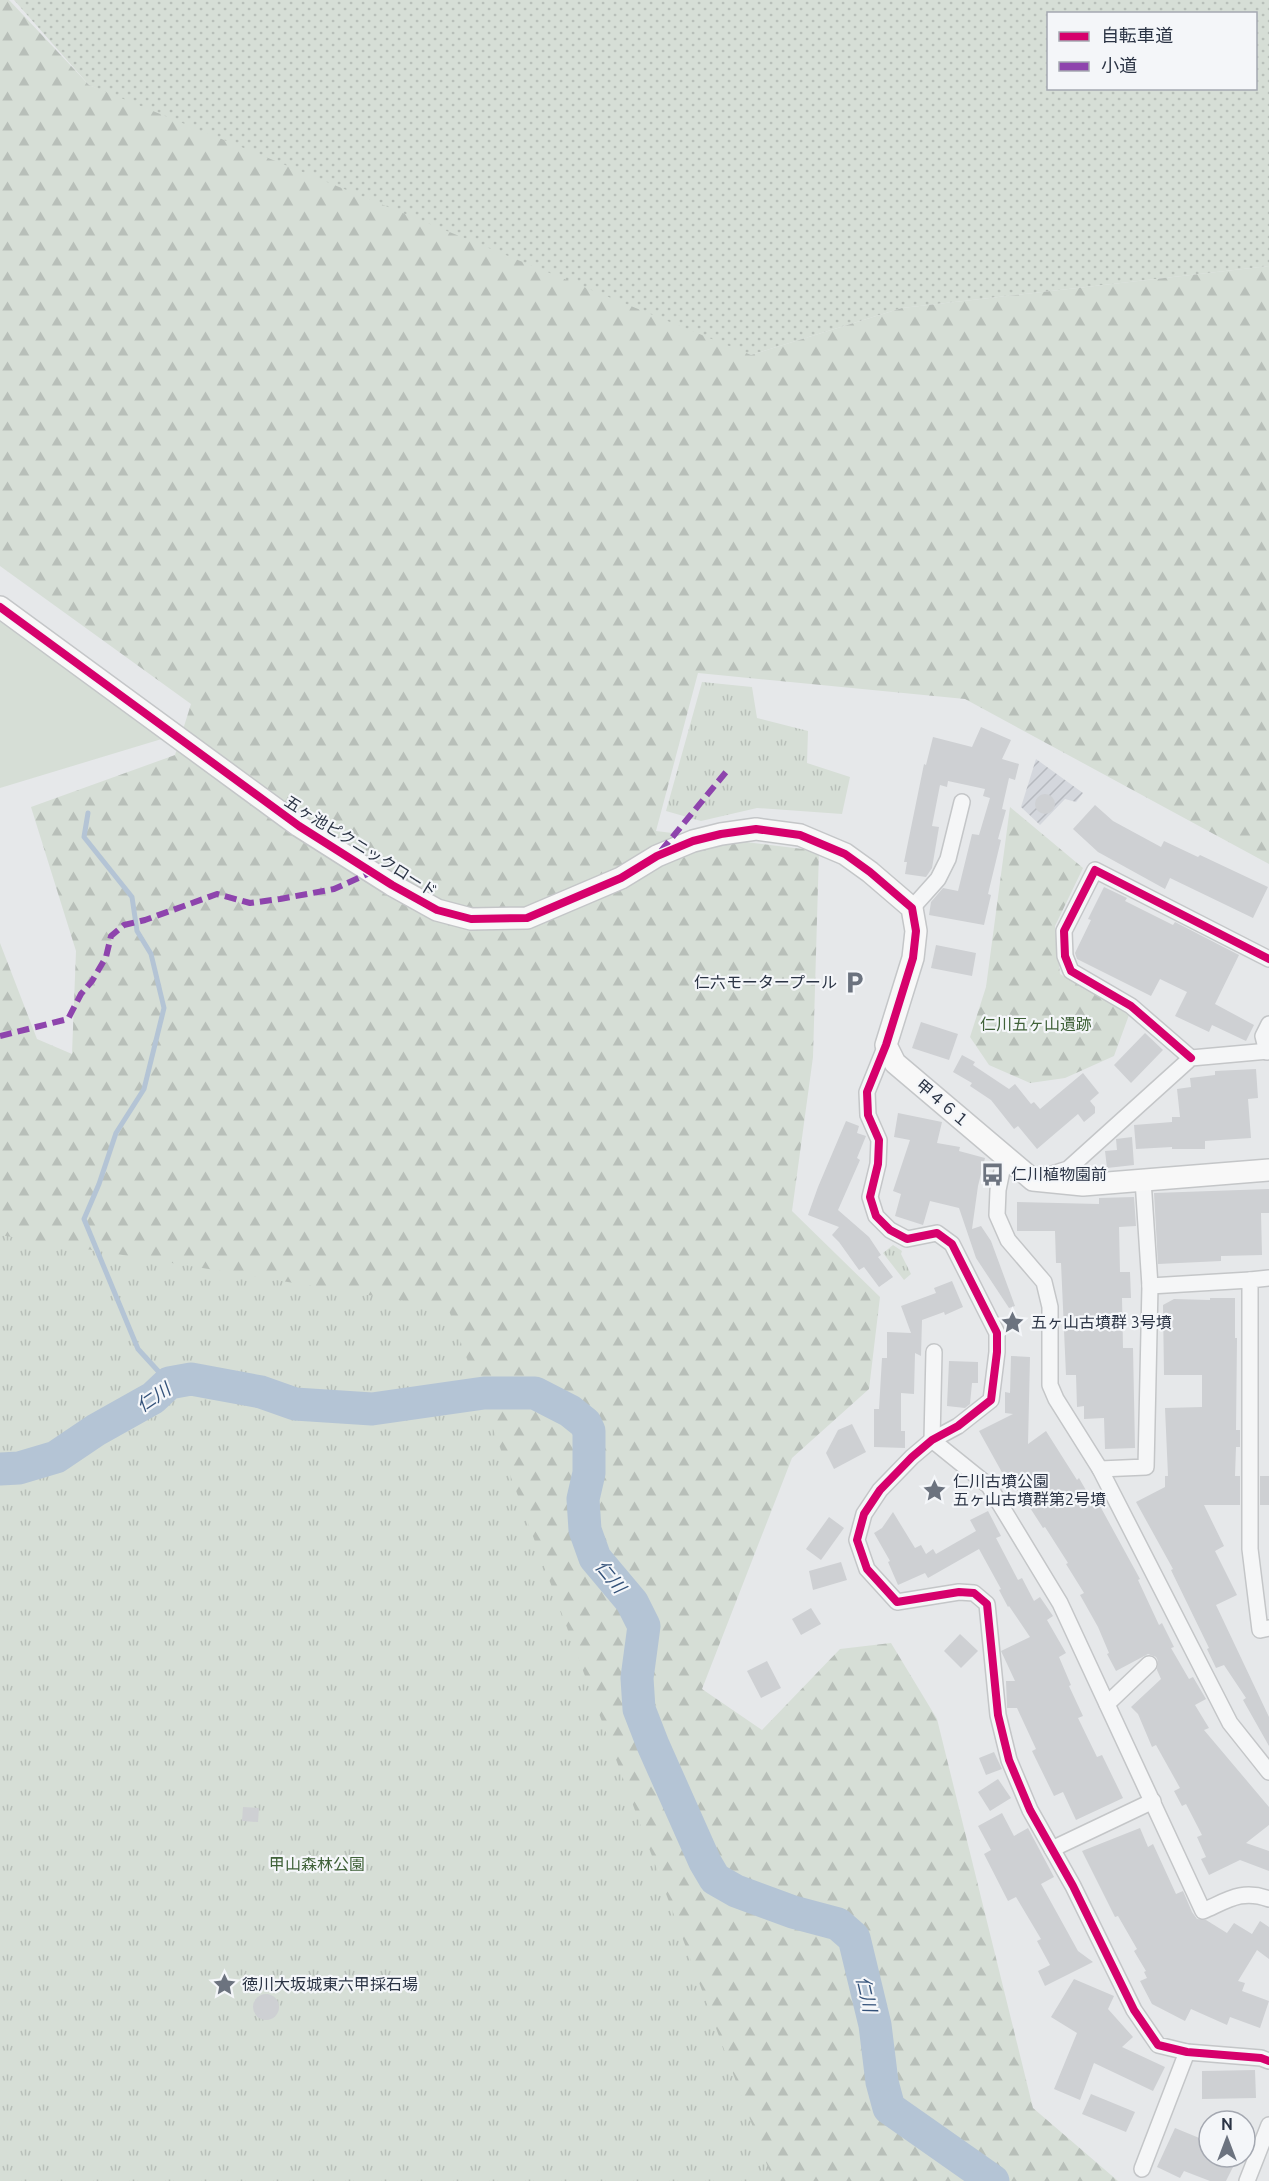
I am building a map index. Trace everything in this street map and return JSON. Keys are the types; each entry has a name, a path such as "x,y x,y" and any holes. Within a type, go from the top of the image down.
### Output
{"street":[{"name":"五ヶ池ピクニックロード","path":"0,607 299,826 392,885 437,910 471,920 527,918 621,878 657,856 693,841 756,829 800,835 845,854 912,908"},
{"path":"962,802 948,859 939,879 912,908 916,932 913,958 886,1045 867,1092 868,1115 879,1140 878,1164 870,1197 876,1216 890,1230 907,1239 937,1233 952,1244 997,1333 991,1400 958,1426 932,1440 912,1456 880,1490 864,1514 857,1540 867,1569 897,1602 959,1592 974,1593 987,1604 998,1715 1009,1760 1030,1810 1073,1886 1134,2010 1158,2045 1187,2052 1261,2058 1269,2061"},
{"path":"1191,1058 1131,1006 1071,971 1065,956 1064,932 1095,870 1269,959"},
{"path":"1033,1180 1068,1169 1191,1058 1268,1051 1263,1036 1269,1024"},
{"name":"甲４６１","path":"886,1045 895,1063 1033,1180"},
{"path":"1005,1156 998,1190 997,1215 1008,1240 1044,1282 1050,1307 1050,1385 1056,1399 1100,1468 1230,1723 1269,1772"},
{"path":"1033,1180 1083,1185 1269,1170"},
{"path":"1100,1468 1146,1467 1150,1286 1143,1180"},
{"path":"1150,1286 1269,1278"},
{"path":"1250,1280 1250,1549 1260,1630 1269,1628"},
{"path":"932,1440 934,1352"},
{"path":"932,1440 989,1486 1060,1602 1203,1911 1243,1894 1269,1899"},
{"path":"1107,1704 1149,1664"},
{"path":"1052,1849 1153,1801"},
{"path":"1142,2169 1187,2052"},
{"path":"1246,2181 1269,2125"}],"shaded area":[{"path":"1036,759 1083,793 1076,802 1065,799 1040,825 1021,807"}],"green space":[{"path":"0,0 9,0 89,85 751,355 902,308 1269,266 1269,864 965,699 698,673 656,831 819,851 813,1057 792,1211 880,1297 869,1389 792,1458 702,1689 762,1730 840,1649 891,1643 937,1719 1033,2108 1118,2181 0,2181 0,943 37,1039 72,1054 76,951 31,807 175,755 191,704 0,566"},
{"path":"14,0 1269,0 1269,266 902,308 751,355 632,330 89,85"},
{"path":"0,613 165,738 0,788"},
{"path":"702,682 752,687 757,718 808,731 807,763 850,777 842,814 757,808 701,821 666,811"},
{"name":"仁川五ヶ山遺跡","path":"1010,807 1083,868 1055,926 1060,974 1129,1015 1114,1056 1065,1078 1030,1083 989,1065 970,1037 986,987"},
{"name":"甲山森林公園","path":"0,1235 448,1308 773,2181 0,2181"},
{"path":"893,1245 902,1251 901,1254 911,1274 904,1280 883,1253"}],"building":[{"path":"981,727 1011,740 1002,759 1019,764 1015,780 1009,778 1002,809 1006,810 998,839 1001,840 988,894 991,895 984,925 929,915 931,902 943,888 958,891 972,834 979,835 990,798 983,796 985,789 948,781 947,787 940,785 932,826 939,827 932,868 926,877 905,874 907,862 904,862 924,764 926,765 933,737 972,747"},
{"path":"1045,794 1052,797 1055,804 1052,811 1045,814 1038,811 1035,804 1038,797"},
{"path":"1095,805 1113,821 1161,847 1164,841 1268,887 1253,918 1170,878 1165,889 1098,852 1073,829"},
{"path":"1104,887 1127,898 1125,901 1173,925 1175,922 1239,955 1215,1004 1254,1025 1246,1041 1212,1025 1209,1032 1175,1016 1187,992 1160,979 1151,996 1077,959 1075,953"},
{"path":"936,945 976,953 972,976 931,968"},
{"path":"921,1022 958,1034 949,1060 912,1048"},
{"path":"1145,1033 1163,1050 1131,1083 1114,1065"},
{"path":"962,1055 975,1062 973,1065 1009,1089 1015,1084 1031,1104 1034,1102 1040,1109 1083,1073 1099,1093 1090,1101 1095,1107 1095,1113 1084,1122 1078,1114 1037,1149 1018,1126 1014,1129 991,1100 970,1086 972,1083 953,1072"},
{"path":"1256,1069 1258,1098 1248,1099 1251,1138 1205,1141 1205,1149 1172,1149 1172,1147 1136,1149 1134,1125 1172,1122 1172,1117 1180,1117 1177,1089 1191,1087 1190,1078 1215,1075 1215,1071"},
{"path":"898,1113 942,1122 937,1143 960,1147 959,1151 985,1158 978,1186 972,1229 981,1226 991,1241 1015,1306 1009,1308 976,1258 959,1208 930,1201 923,1225 895,1216 901,1194 893,1191 910,1140 894,1137"},
{"path":"846,1121 859,1126 857,1133 866,1136 857,1158 860,1160 838,1210 869,1237 881,1255 878,1257 893,1277 879,1287 864,1267 859,1270 832,1235 839,1227 808,1215"},
{"path":"1132,1137 1134,1165 1107,1168 1105,1151 1117,1150 1116,1139"},
{"path":"1269,1189 1269,1213 1261,1213 1262,1255 1221,1256 1221,1261 1158,1264 1154,1193"},
{"path":"1134,1197 1136,1226 1119,1227 1120,1272 1130,1272 1131,1298 1122,1298 1123,1348 1133,1348 1135,1448 1105,1449 1104,1418 1084,1419 1084,1406 1077,1407 1076,1375 1066,1375 1061,1263 1056,1263 1055,1231 1017,1231 1017,1202 1099,1204 1099,1198"},
{"path":"952,1281 963,1307 945,1315 944,1312 922,1320 921,1356 915,1353 914,1394 901,1393 901,1431 905,1431 905,1448 874,1447 874,1409 879,1409 882,1358 887,1358 887,1332 911,1333 901,1306 936,1293 934,1288"},
{"path":"1210,1298 1235,1298 1236,1430 1240,1430 1240,1447 1236,1447 1235,1476 1240,1476 1240,1505 1204,1505 1224,1546 1215,1551 1237,1595 1216,1605 1269,1717 1269,1746 1243,1700 1246,1698 1224,1665 1216,1668 1207,1649 1209,1648 1171,1570 1173,1569 1136,1502 1165,1487 1165,1476 1168,1476 1165,1408 1202,1407 1202,1375 1164,1375 1163,1305 1174,1299 1210,1300"},
{"path":"1011,1356 1030,1357 1028,1444 1046,1431 1077,1480 1079,1478 1096,1508 1100,1506 1140,1579 1138,1580 1159,1625 1162,1623 1174,1647 1171,1648 1189,1679 1193,1677 1206,1699 1195,1705 1209,1728 1204,1730 1269,1807 1269,1825 1246,1843 1269,1851 1269,1871 1240,1860 1209,1875 1201,1859 1206,1857 1197,1837 1202,1835 1186,1804 1182,1806 1174,1791 1180,1788 1156,1745 1152,1747 1138,1714 1131,1707 1161,1679 1157,1670 1156,1657 1148,1654 1116,1671 1107,1654 1109,1653 1098,1627 1080,1595 1084,1593 1066,1564 1068,1563 1045,1527 1043,1528 1025,1500 1023,1501 1009,1474 1004,1476 979,1431 1013,1414 1005,1413 1005,1392 1010,1393"},
{"path":"949,1361 978,1362 978,1383 972,1383 970,1404 965,1408 947,1406"},
{"path":"852,1424 866,1452 834,1469 826,1453 838,1430"},
{"path":"1260,1476 1269,1476 1269,1505 1260,1505"},
{"path":"988,1511 1001,1536 996,1538 1018,1580 1022,1578 1034,1601 1040,1597 1053,1616 1047,1620 1066,1653 1059,1657 1083,1716 1078,1718 1097,1757 1102,1755 1123,1798 1076,1820 1063,1792 1054,1796 1032,1751 1036,1749 1017,1708 1007,1708 1006,1681 1015,1681 1001,1651 1030,1637 1008,1607 979,1549 928,1578 925,1573 898,1585 888,1562 890,1561 874,1533 882,1528 893,1512 915,1548 921,1545 926,1554 933,1549 936,1554 976,1531 970,1520"},
{"path":"829,1517 844,1528 821,1560 806,1549"},
{"path":"841,1562 847,1580 813,1590 809,1571"},
{"path":"811,1608 821,1624 801,1635 792,1619"},
{"path":"960,1634 978,1651 961,1668 944,1651"},
{"path":"767,1661 781,1688 761,1698 747,1671"},
{"path":"994,1752 1002,1769 986,1775 979,1758"},
{"path":"998,1779 1011,1798 990,1811 978,1792"},
{"path":"243,1807 259,1808 258,1822 242,1821"},
{"path":"1002,1813 1014,1836 1028,1828 1054,1877 1041,1884 1078,1951 1093,1962 1045,1986 1038,1971 1050,1965 1037,1941 1041,1939 1016,1897 1008,1901 984,1854 991,1850 978,1826"},
{"path":"1140,1828 1148,1847 1153,1844 1176,1894 1183,1891 1197,1919 1206,1920 1227,1933 1234,1923 1252,1934 1260,1921 1269,1927 1269,1959 1257,1950 1238,1981 1245,1983 1242,1991 1269,2001 1260,2028 1230,2017 1227,2025 1191,2009 1185,2021 1152,2004 1140,1981 1147,1978 1144,1972 1146,1971 1134,1951 1137,1949 1118,1916 1115,1917 1082,1851"},
{"path":"1074,1979 1114,1996 1108,2009 1133,2037 1122,2047 1165,2067 1153,2091 1094,2063 1080,2100 1054,2089 1077,2033 1051,2017"},
{"path":"266,1994 275,1998 279,2007 275,2016 266,2020 257,2016 253,2007 257,1998"},
{"path":"1255,2070 1256,2098 1202,2099 1202,2071"},
{"path":"1091,2094 1135,2112 1126,2132 1082,2114"},
{"path":"1175,2128 1197,2137 1197,2169 1232,2169 1226,2181 1210,2181 1184,2171 1180,2178 1157,2167"}],"waterway":[{"path":"88,813 84,837 132,897 137,931 151,954 164,1008 144,1089 116,1133 99,1184 84,1219 138,1349 169,1383"},
{"name":"仁川","path":"0,1469 19,1468 56,1457 96,1430 153,1398 169,1383 191,1379 261,1392 295,1404 372,1409 484,1393 535,1393 570,1411 585,1423 589,1431 589,1473 583,1499 585,1530 595,1558 632,1602 644,1626 637,1678 639,1709 705,1862 715,1879 736,1891 793,1912 838,1924 854,1938 875,2025 882,2082 889,2108 993,2181"}],"marked path":[{"path":"661,851 726,772"},
{"path":"0,1036 68,1019 81,994 92,981 106,957 111,936 124,925 145,920 217,894 250,903 280,899 334,889 372,872"}],"cycle path":[{"path":"0,607 299,826 392,885 437,910 471,919 527,918 621,878 657,856 693,841 756,829 800,835 845,854 912,908 916,931 913,958 886,1045 867,1092 868,1115 879,1140 878,1164 870,1197 876,1216 890,1230 907,1239 937,1233 952,1244 997,1333 997,1352 991,1400 958,1426 932,1440 880,1490 864,1514 857,1540 867,1569 897,1602 959,1592 974,1593 987,1604 998,1715 1009,1760 1030,1810 1073,1886 1134,2010 1158,2045 1187,2052 1261,2058 1269,2061"},
{"path":"1191,1058 1131,1006 1071,971 1065,956 1064,931 1095,870 1269,959"}],"place":[{"name":"仁六モータープール","path":"855,982"},
{"name":"仁川植物園前","path":"993,1174"},
{"name":"五ヶ山古墳群 3号墳","path":"1013,1322"},
{"name":"仁川古墳公園 五ヶ山古墳群第2号墳","path":"935,1490"},
{"name":"徳川大坂城東六甲採石場","path":"224,1984"}]}
